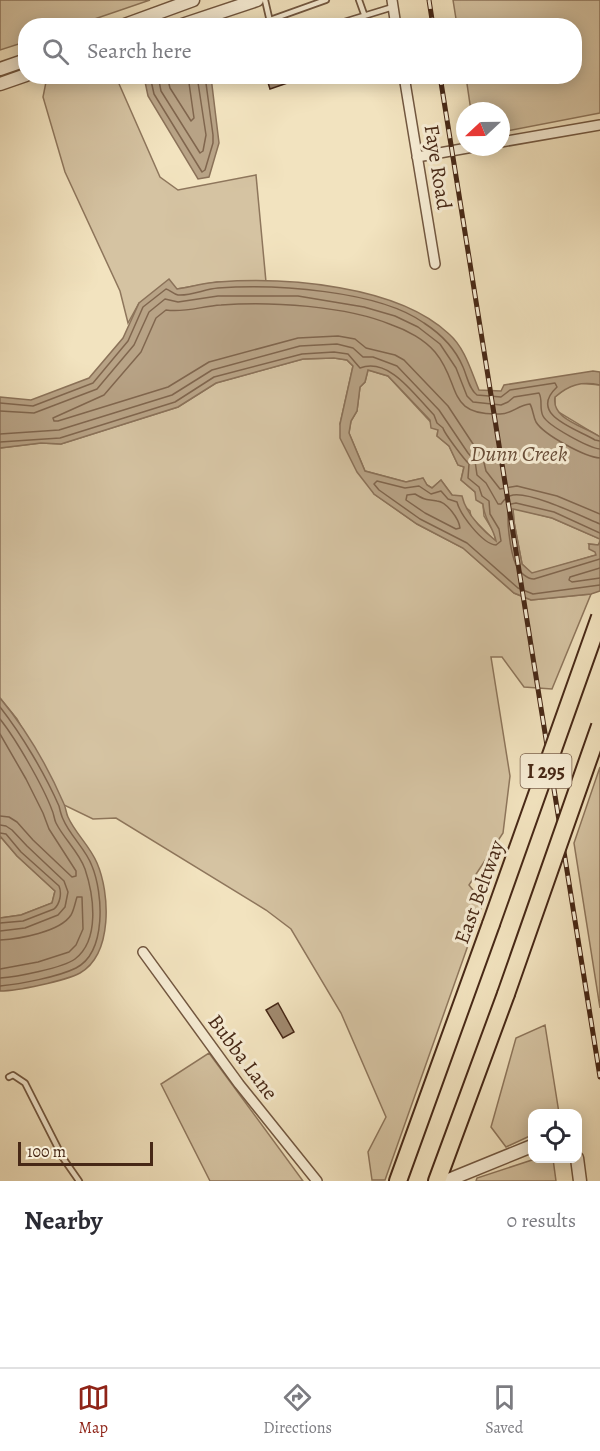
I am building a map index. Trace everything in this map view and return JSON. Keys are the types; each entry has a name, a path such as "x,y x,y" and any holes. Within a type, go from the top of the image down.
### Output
{"highway":[{"name":"East Beltway","path":"398,1181 600,616"},
{"name":"I 295","path":"437,1181 506,994 600,726"}],"street":[{"path":"144,18 193,0"},
{"path":"198,18 225,0"},
{"path":"203,18 257,0"},
{"path":"0,69 18,63"},
{"path":"0,84 18,78"},
{"name":"Faye Road","path":"405,84 435,264"},
{"path":"510,140 600,125"},
{"path":"417,157 456,150"},
{"name":"Bubba Lane","path":"143,952 239,1084 317,1181"},
{"path":"447,1181 528,1147"},
{"path":"578,1163 580,1181"}],"lane":[{"path":"265,0 269,18"},
{"path":"282,18 326,0"},
{"path":"359,0 364,14"},
{"path":"353,18 393,4"},
{"path":"9,1077 14,1074 25,1083 63,1158 79,1181"}],"shaded area":[{"path":"0,0 150,0 97,18 18,18 18,44 0,50"},
{"path":"453,0 600,0 600,113 510,130 510,102 470,102 467,84 582,84 582,18 456,18"},
{"path":"46,84 119,84 160,177 178,190 256,175 266,282 217,282 177,289 139,303 128,323 120,291 65,172 43,97"},
{"path":"303,359 347,360 353,366 340,424 374,494 417,524 463,548 514,593 531,600 591,594 552,689 524,687 502,657 491,657 510,776 503,833 469,885 483,903 385,1180 372,1180 368,1152 386,1117 341,1013 291,929 266,910 116,818 93,819 64,805 17,719 0,698 0,448 41,443 61,444 178,407 216,383"},
{"path":"368,370 388,376 438,430 437,436 449,446 458,465 464,467 461,480 475,492 483,504 484,516 494,532 496,542 471,517 470,511 452,495 441,480 432,488 423,478 406,482 365,471 349,433 351,421 357,411 360,387 365,382"},
{"path":"579,383 600,385 600,437 555,410 555,397 566,388"},
{"path":"513,508 552,518 600,539 599,545 589,544 596,555 532,574 522,564"},
{"path":"600,767 600,1008 574,843"},
{"path":"0,836 17,856 55,891 52,903 21,915 0,918"},
{"path":"545,1025 558,1109 528,1109 528,1137 506,1147 491,1127 516,1038"},
{"path":"209,1053 303,1181 210,1181 161,1084"},
{"path":"528,1161 554,1163 556,1181 476,1181 477,1178"}],"water":[{"path":"145,84 212,84 219,143 209,177 198,179 148,96"},
{"name":"Dunn Creek","path":"169,279 177,289 245,281 307,283 371,295 401,304 427,317 455,340 467,360 479,390 501,391 504,385 593,371 600,372 600,385 576,385 555,397 555,405 570,422 600,437 600,539 552,518 513,509 522,564 532,573 596,555 589,549 589,544 598,545 600,542 600,591 591,594 531,600 514,593 463,548 417,524 374,494 357,472 340,438 340,424 353,366 347,360 303,359 216,383 178,407 61,444 41,443 0,448 0,397 31,400 89,378 123,338 139,303","holes":["368,370 388,376 430,420 431,428 438,430 437,436 449,446 458,465 464,467 461,480 475,492 476,500 483,504 496,541 475,521 462,496 452,495 441,480 432,488 423,478 406,482 365,471 349,433 351,421 357,411 360,387 365,382"]},
{"path":"0,698 19,722 44,762 71,823 97,863 104,890 106,922 98,952 91,964 80,973 41,985 0,991 0,918 21,915 52,903 55,891 17,856 0,836"}],"building":[{"path":"268,84 285,84 270,89"},
{"path":"278,1003 294,1032 283,1038 266,1010"}],"railway":[{"path":"429,0 432,18"},
{"path":"441,84 600,1077"}]}
